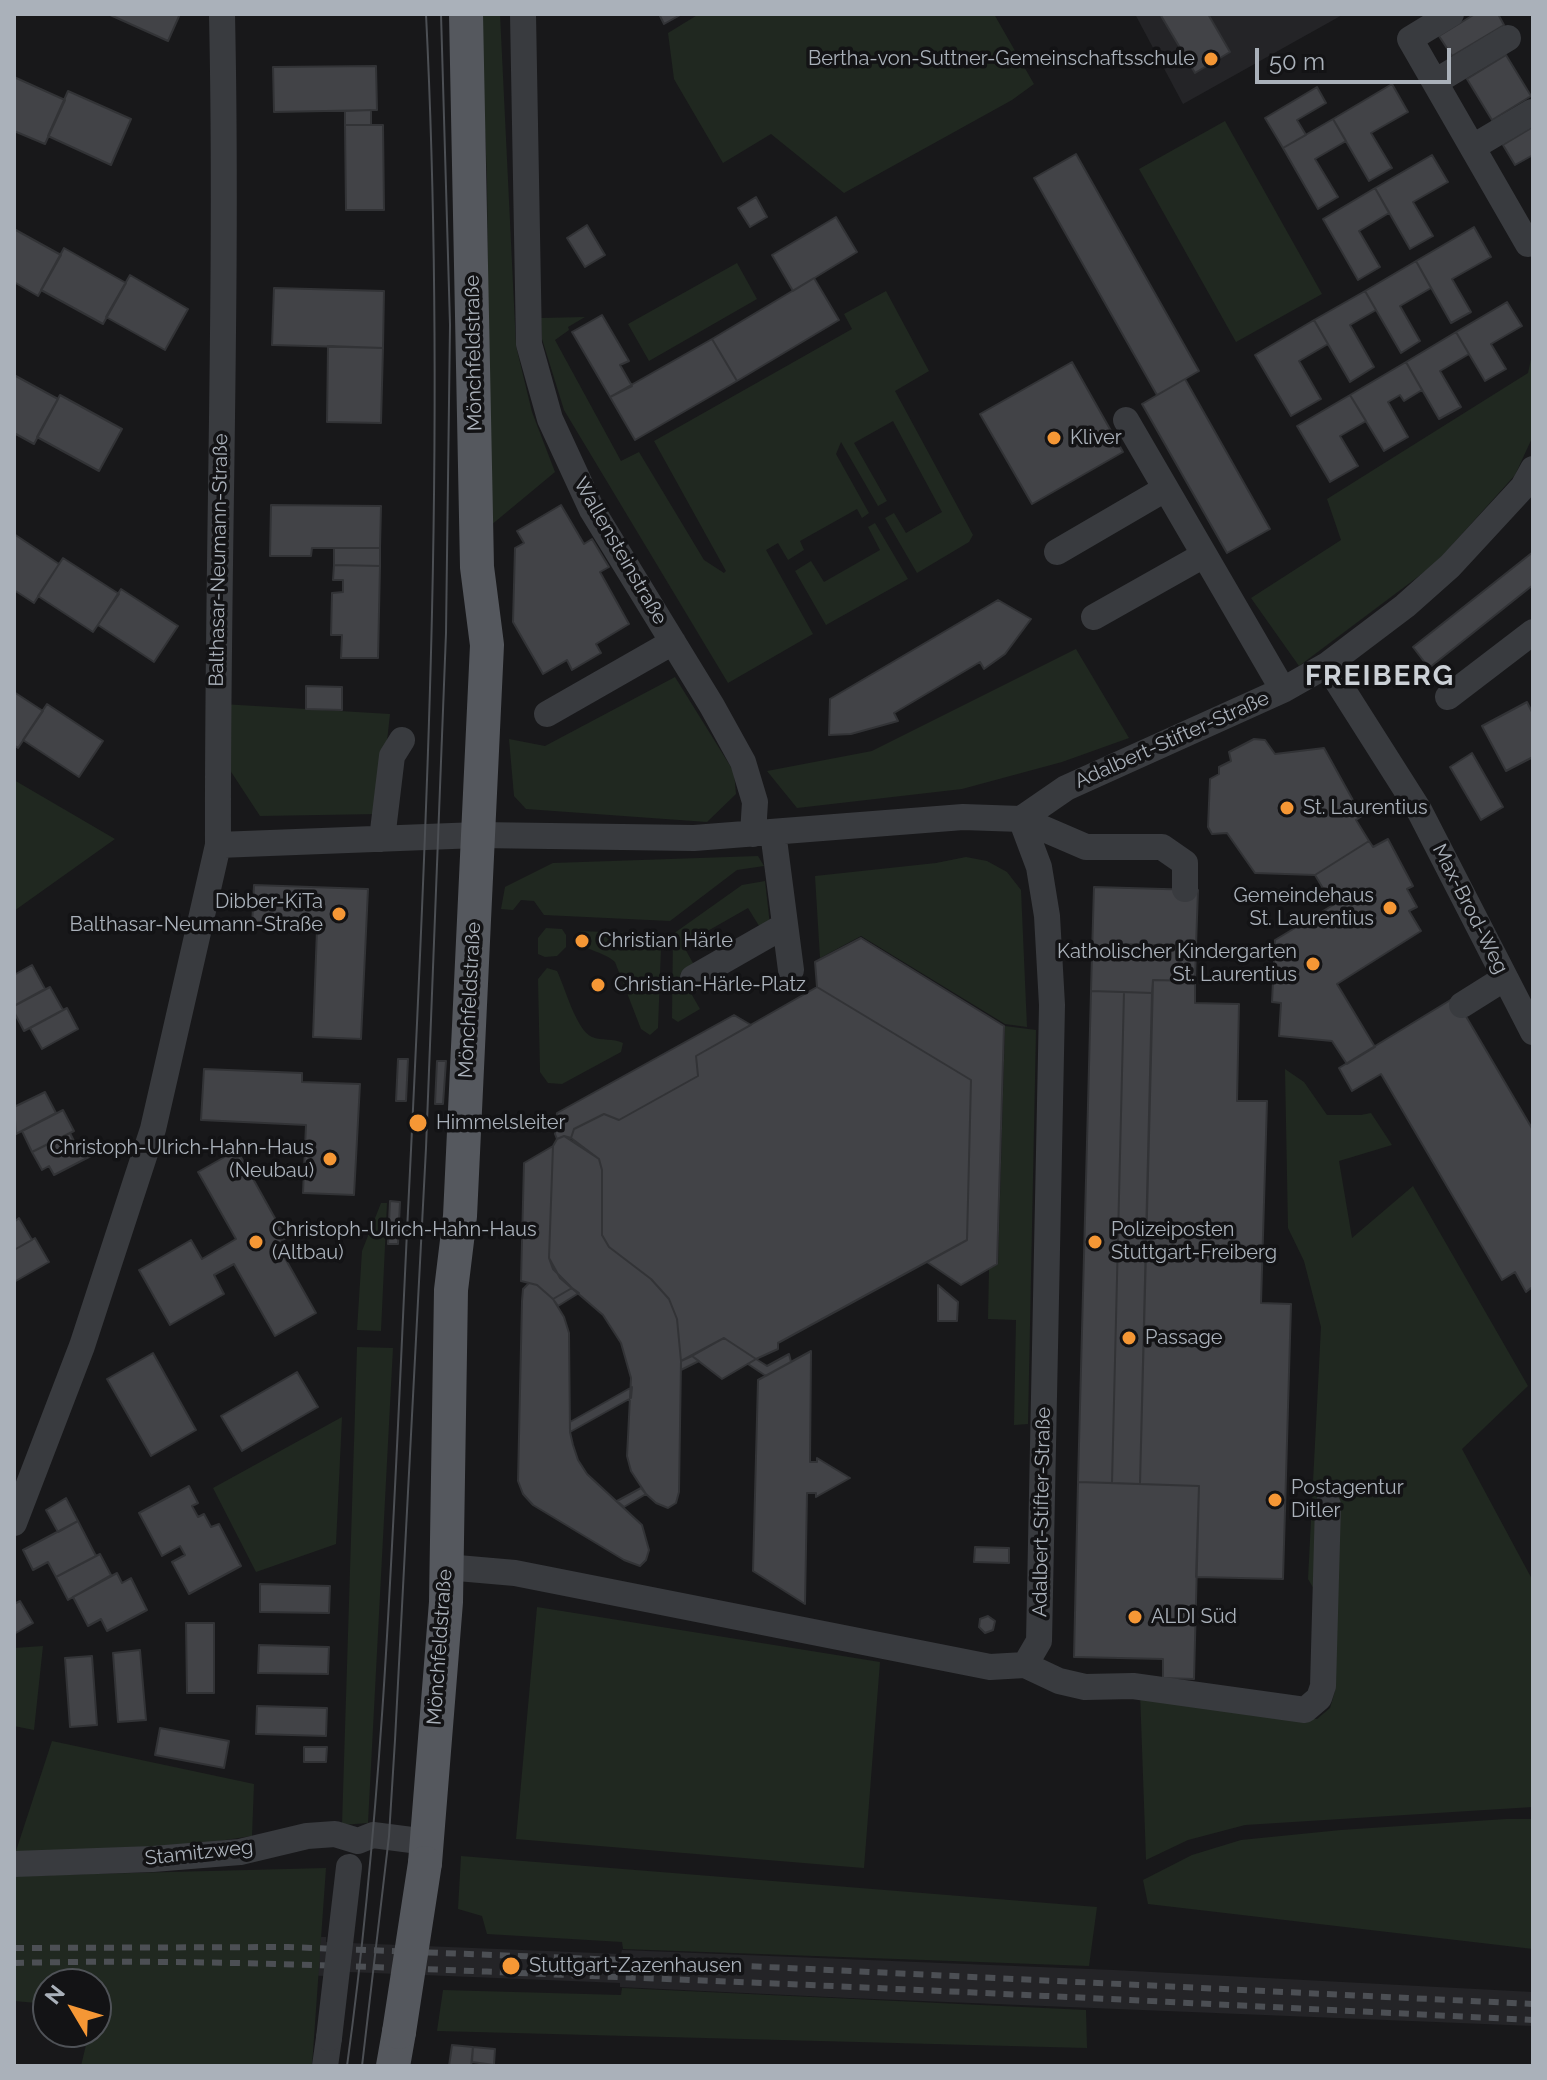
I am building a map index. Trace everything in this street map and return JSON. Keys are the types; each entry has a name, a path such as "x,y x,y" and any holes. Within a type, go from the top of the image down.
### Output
{"main road":[{"name":"Mönchfeldstraße","path":"393,2066 426,1853 446,1602 451,1290 460,1216 487,645 477,567 466,14"}],"street":[{"name":"Balthasar-Neumann-Straße","path":"218,845 225,197 222,14"},
{"name":"Wallensteinstraße","path":"523,14 529,344 550,419 592,510 743,762 763,833 791,970"},
{"path":"1451,14 1410,39 1528,244"},
{"path":"1435,82 1508,38"},
{"path":"1473,147 1532,112"},
{"path":"1126,420 1283,690"},
{"name":"Adalbert-Stifter-Straße","path":"1025,1665 1039,1641 1052,1005 1047,916 1039,867 1021,819 1066,788 1283,690 1327,665 1405,606 1450,566 1523,487 1533,469"},
{"path":"1057,552 1165,489"},
{"path":"1094,617 1204,555"},
{"path":"1448,697 1533,632"},
{"path":"547,714 673,642"},
{"name":"Max-Brod-Weg","path":"1327,665 1419,810 1533,1032"},
{"path":"382,839 392,756 402,740"},
{"path":"14,1523 82,1346 153,1129 218,845 478,835 694,838 963,817 1021,819 1086,847 1162,847 1185,863 1185,889"},
{"path":"693,978 784,926"},
{"path":"1462,1005 1505,978"},
{"path":"446,1567 515,1573 990,1667 1025,1665 1059,1681 1085,1687 1133,1686 1305,1710 1319,1698 1323,1686 1328,1505"},
{"name":"Stamitzweg","path":"14,1864 240,1852 307,1836 335,1834 358,1841 373,1835 426,1853"},
{"path":"325,2066 349,1867 358,1841"}],"shaded area":[{"path":"480,14 500,14 516,346 532,412 555,472 490,526 487,178"},
{"path":"699,14 994,14 1034,84 1012,100 844,193 771,134 723,163 674,79 668,33"},
{"name":"Bertha-von-Suttner-Gemeinschaftsschule","path":"1135,14 1344,14 1183,104"},
{"path":"1225,121 1322,294 1236,342 1139,169"},
{"path":"737,263 757,299 649,361 628,324"},
{"path":"886,291 929,371 895,391 973,535 969,542 917,573 885,518 894,513 906,533 942,512 893,421 854,443 887,501 878,506 841,442 836,454 869,513 862,518 857,509 800,541 804,550 788,560 778,543 766,550 813,634 728,683 564,410 542,339 541,318 585,317 568,327 569,330 555,340 621,461 639,452 704,560 724,573 726,571 654,441 852,329 844,314"},
{"path":"1533,350 1533,436 1515,475 1435,564 1299,666 1251,598 1341,540 1327,499 1528,373"},
{"path":"875,523 908,579 826,625 795,571 811,561 824,582 880,550 868,527"},
{"path":"1076,649 1129,738 1062,762 962,789 797,808 767,771 872,751"},
{"path":"675,677 734,772 736,794 707,822 526,809 514,796 509,739 545,746"},
{"path":"222,704 390,714 379,814 260,816 224,761"},
{"path":"14,780 115,839 14,911"},
{"path":"758,856 764,866 737,870 670,921 544,915 534,901 521,900 513,910 501,909 505,887 553,863"},
{"path":"966,857 987,861 1007,872 1021,890 1027,1027 1005,1024 861,936 820,958 815,876"},
{"path":"765,881 770,925 761,929 748,908 683,945 694,965 680,974 700,1009 678,1022 672,1018 673,934 742,885"},
{"path":"546,928 562,929 566,935 566,947 557,956 538,954 538,938"},
{"path":"581,931 650,934 658,939 661,948 658,1028 650,1035 641,1029 615,962 579,943 575,939"},
{"path":"547,968 557,971 586,1033 623,1043 621,1052 562,1084 548,1083 540,1072 538,979"},
{"path":"1005,1026 1036,1030 1028,1424 1014,1425 1016,1320 988,1319 989,1269 998,1264"},
{"path":"1285,1069 1304,1082 1327,1115 1371,1113 1392,1145 1339,1161 1352,1238 1413,1186 1528,1386 1462,1449 1533,1581 1533,1807 1245,1825 1188,1840 1146,1860 1140,1692 1317,1719 1330,1708 1335,1691 1334,1623 1308,1579 1321,1327 1304,1261 1288,1228"},
{"path":"381,1203 387,1203 381,1331 357,1330 362,1251"},
{"path":"357,1347 393,1348 368,1823 342,1825"},
{"path":"342,1417 336,1544 256,1572 213,1488"},
{"path":"537,1607 880,1662 864,1868 516,1839"},
{"path":"43,1646 34,1730 14,1726 14,1648"},
{"path":"52,1741 254,1784 252,1836 158,1850 15,1854"},
{"path":"1533,1819 1533,1949 1148,1904 1143,1880 1192,1855 1241,1840"},
{"path":"461,1856 1097,1907 1089,1966 623,1949 622,1942 487,1934 482,1916 458,1909"},
{"path":"326,1868 312,2066 81,2066 85,2048 112,2048 112,1968 32,1968 32,2003 14,2001 14,1876"},
{"path":"108,1931 326,1937 326,1942 621,1954 622,1950 1114,1970 1533,1992 1533,2026 849,1998 620,1987 620,1983 324,1971 324,1976 174,1969 14,1934"},
{"path":"622,1988 1086,2010 1087,2048 437,2031 443,1990 621,1995"}],"building":[{"path":"108,14 180,14 168,41"},
{"path":"659,14 682,14 664,24"},
{"path":"1160,14 1208,14 1230,52 1195,73"},
{"path":"1475,14 1498,14 1504,25 1452,56 1439,36"},
{"path":"1506,55 1531,96 1492,120 1467,79"},
{"path":"376,66 377,110 274,112 273,67"},
{"path":"14,77 65,100 45,144 14,131"},
{"path":"1392,84 1408,112 1371,133 1392,168 1369,181 1333,119"},
{"path":"1317,87 1326,103 1297,120 1306,135 1283,148 1265,118"},
{"path":"68,91 131,119 111,165 48,136"},
{"path":"371,110 371,125 345,125 345,111"},
{"path":"1333,119 1346,141 1315,159 1338,197 1318,209 1283,148"},
{"path":"345,125 383,125 384,210 346,210"},
{"path":"1533,127 1533,155 1515,165 1503,145"},
{"path":"1076,154 1199,371 1157,395 1034,178"},
{"path":"1432,155 1448,182 1413,202 1433,236 1410,249 1375,188"},
{"path":"1375,188 1389,213 1359,231 1380,267 1358,280 1323,219"},
{"path":"756,197 767,217 750,227 738,208"},
{"path":"836,217 857,252 793,291 772,255"},
{"path":"587,225 605,255 585,267 567,238"},
{"path":"1474,227 1491,257 1452,279 1471,312 1451,323 1416,261"},
{"path":"14,229 61,255 38,296 14,282"},
{"path":"64,248 126,283 103,324 41,290"},
{"path":"1416,261 1431,288 1400,306 1420,341 1401,353 1365,291"},
{"path":"130,275 188,309 165,350 106,317"},
{"path":"814,278 839,320 737,381 712,339"},
{"path":"274,288 384,291 383,348 272,345"},
{"path":"1365,291 1376,310 1350,325 1374,367 1350,382 1314,320"},
{"path":"1507,302 1522,326 1491,344 1506,369 1485,381 1456,332"},
{"path":"602,315 629,361 620,365 632,386 610,397 572,332"},
{"path":"1314,320 1328,344 1299,361 1321,399 1291,416 1255,355"},
{"path":"1456,332 1469,354 1440,371 1461,407 1439,419 1406,362"},
{"path":"712,339 737,381 635,440 610,397"},
{"path":"328,346 383,348 381,423 327,422"},
{"name":"Kliver","path":"1072,362 1123,452 1032,504 980,414"},
{"path":"1406,362 1422,390 1404,401 1400,395 1388,402 1408,437 1384,451 1350,395"},
{"path":"14,375 58,399 34,444 14,433"},
{"path":"1185,379 1270,529 1227,553 1142,404"},
{"path":"60,395 122,429 99,471 37,437"},
{"path":"1350,395 1366,421 1340,436 1358,466 1330,482 1297,426"},
{"path":"271,505 381,506 380,548 312,548 311,556 270,556"},
{"path":"561,505 584,544 592,539 609,567 600,572 629,624 596,644 601,653 572,670 567,660 543,674 513,622 515,548 524,543 517,531"},
{"path":"14,534 59,564 34,603 14,590"},
{"path":"334,548 380,548 380,566 334,565"},
{"path":"1533,552 1533,585 1429,668 1413,647"},
{"path":"63,558 119,594 93,632 38,596"},
{"path":"334,565 380,566 378,658 341,658 342,635 331,635 332,593 343,592 343,580 333,580"},
{"path":"121,589 178,626 154,662 98,625"},
{"path":"998,600 1031,619 1005,654 984,669 980,662 894,713 898,721 851,734 829,735 830,699"},
{"path":"306,686 342,687 342,710 306,709"},
{"path":"14,692 43,711 18,748 14,745"},
{"path":"1527,702 1533,714 1533,757 1506,771 1482,726"},
{"path":"47,704 103,741 79,777 23,740"},
{"name":"St. Laurentius","path":"1254,739 1265,740 1275,754 1324,748 1354,802 1362,803 1366,813 1356,820 1369,841 1315,875 1255,873 1227,833 1212,834 1208,827 1210,779 1219,774 1219,767 1231,761 1229,752"},
{"path":"1472,753 1503,807 1481,820 1450,767"},
{"path":"1388,839 1413,886 1407,889 1417,907 1409,911 1421,931 1337,984 1375,1047 1347,1064 1332,1041 1279,1036 1281,1003 1272,1002 1275,940 1333,905 1315,875 1369,841 1373,847"},
{"path":"254,885 368,889 361,1039 313,1037 317,929 252,927"},
{"path":"1094,887 1198,890 1196,946 1113,944 1113,955 1092,954"},
{"path":"861,938 1004,1026 997,1264 961,1285 927,1262 967,1240 971,1080 817,987 815,962"},
{"path":"1113,944 1196,946 1195,981 1153,980 1152,993 1091,991 1092,954 1113,955"},
{"path":"32,965 45,989 14,1006 14,975"},
{"path":"1153,980 1195,981 1195,1003 1239,1004 1237,1101 1267,1101 1261,1303 1291,1304 1283,1579 1196,1577 1199,1486 1140,1484"},
{"path":"50,987 63,1010 24,1031 14,1006"},
{"path":"817,987 971,1080 967,1240 778,1343 778,1349 756,1359 724,1338 681,1361 677,1319 669,1299 651,1279 609,1247 602,1235 602,1170 599,1159 571,1138 574,1129 604,1114 619,1120 698,1076 696,1056"},
{"path":"1091,991 1124,992 1112,1483 1078,1482"},
{"name":"Passage","path":"1124,992 1152,993 1140,1484 1112,1483"},
{"path":"1457,996 1533,1130 1533,1291 1531,1288 1526,1292 1515,1272 1502,1280 1381,1074 1352,1091 1339,1068"},
{"path":"67,1008 78,1029 42,1049 30,1028"},
{"path":"734,1015 751,1025 696,1056 698,1076 619,1120 604,1114 574,1129 571,1138 564,1136 557,1139 557,1113"},
{"path":"398,1059 408,1059 406,1101 396,1101"},
{"path":"437,1061 446,1061 443,1104 435,1104"},
{"name":"Christoph-Ulrich-Hahn-Haus (Neubau)","path":"204,1069 302,1073 302,1082 360,1084 354,1195 303,1193 306,1125 201,1120"},
{"path":"45,1092 56,1113 16,1134 14,1107"},
{"path":"63,1110 74,1131 32,1152 22,1131"},
{"path":"70,1133 76,1145 84,1141 91,1156 54,1175 49,1166 42,1170 32,1152"},
{"path":"564,1136 599,1159 602,1170 602,1235 609,1247 651,1279 669,1299 677,1319 681,1361 679,1492 676,1503 668,1508 646,1494 631,1471 627,1456 631,1378 621,1343 603,1315 560,1278 549,1258 553,1146 557,1139"},
{"path":"553,1146 549,1258 553,1269 572,1288 553,1299 537,1285 521,1281 524,1163"},
{"name":"Christoph-Ulrich-Hahn-Haus (Altbau)","path":"237,1150 286,1238 277,1244 316,1313 275,1336 234,1264 214,1275 224,1294 170,1325 139,1270 191,1240 202,1259 236,1239 198,1172"},
{"path":"390,1201 400,1202 398,1244 388,1244"},
{"path":"19,1218 32,1240 14,1250 14,1222"},
{"path":"35,1238 49,1262 14,1282 14,1250"},
{"path":"529,1283 537,1285 553,1299 564,1317 569,1333 570,1432 573,1445 587,1474 642,1525 649,1550 640,1566 624,1560 533,1505 523,1494 518,1481 522,1301 523,1289"},
{"path":"938,1285 958,1302 957,1321 938,1321"},
{"path":"572,1288 579,1293 558,1306 553,1299"},
{"path":"724,1338 756,1359 722,1379 692,1356"},
{"path":"811,1351 810,1462 817,1462 817,1458 850,1478 816,1497 816,1493 807,1493 805,1604 753,1571 758,1380"},
{"path":"153,1353 196,1430 151,1456 107,1379"},
{"path":"789,1354 791,1362 766,1376 748,1364 756,1359 767,1366"},
{"path":"692,1356 699,1361 681,1370 681,1361"},
{"path":"297,1372 318,1407 242,1451 221,1416"},
{"path":"632,1387 631,1398 570,1432 570,1422"},
{"name":"ALDI Süd","path":"1078,1482 1199,1486 1194,1679 1163,1678 1163,1659 1074,1657"},
{"path":"189,1486 198,1503 192,1506 198,1517 204,1514 211,1527 219,1524 241,1566 189,1594 172,1562 185,1555 180,1546 162,1556 139,1513"},
{"path":"641,1488 646,1494 624,1507 617,1501"},
{"path":"66,1498 78,1521 58,1532 46,1510"},
{"path":"78,1521 96,1556 56,1577 48,1562 33,1570 23,1550"},
{"path":"975,1547 1009,1548 1009,1563 974,1562"},
{"path":"100,1554 111,1575 68,1600 56,1577"},
{"path":"117,1573 122,1583 131,1578 147,1610 107,1631 101,1619 88,1626 73,1597"},
{"path":"260,1584 330,1586 329,1613 260,1612"},
{"path":"20,1601 33,1623 14,1634 14,1604"},
{"path":"988,1616 995,1621 993,1630 985,1633 979,1627 980,1619"},
{"path":"186,1623 214,1623 214,1693 187,1693"},
{"path":"259,1645 329,1647 328,1674 258,1673"},
{"path":"140,1650 146,1720 118,1722 113,1653"},
{"path":"92,1656 97,1725 70,1727 65,1658"},
{"path":"257,1706 327,1708 326,1736 256,1734"},
{"path":"160,1728 229,1741 224,1768 155,1755"},
{"path":"304,1747 327,1747 326,1762 304,1762"},
{"path":"452,2045 473,2047 471,2066 449,2066"},
{"path":"473,2047 495,2049 494,2065 472,2062"}],"tram line":[{"path":"347,2066 371,1853 387,1640 428,762 434,313 426,14"},
{"path":"362,2066 389,1836 395,1740 426,1148 446,633 450,325 441,14"}],"railway":[{"path":"14,1948 288,1947 1533,2004"},
{"path":"14,1963 165,1962 391,1968 1533,2020"}],"place":[{"name":"Bertha-von-Suttner-Gemeinschaftsschule","path":"1211,59"},
{"name":"Kliver","path":"1054,438"},
{"name":"St. Laurentius","path":"1287,808"},
{"name":"Gemeindehaus St. Laurentius","path":"1390,908"},
{"name":"Dibber-KiTa Balthasar-Neumann-Straße","path":"339,914"},
{"name":"Christian Härle","path":"582,941"},
{"name":"Katholischer Kindergarten St. Laurentius","path":"1313,964"},
{"name":"Christian-Härle-Platz","path":"598,985"},
{"name":"Himmelsleiter","path":"418,1123"},
{"name":"Christoph-Ulrich-Hahn-Haus (Neubau)","path":"330,1159"},
{"name":"Christoph-Ulrich-Hahn-Haus (Altbau)","path":"256,1242"},
{"name":"Polizeiposten Stuttgart-Freiberg","path":"1095,1242"},
{"name":"Passage","path":"1129,1338"},
{"name":"Postagentur Ditler","path":"1275,1500"},
{"name":"ALDI Süd","path":"1135,1617"},
{"name":"Stuttgart-Zazenhausen","path":"511,1966"}],"district":[{"name":"FREIBERG","path":"1380,677"}]}
